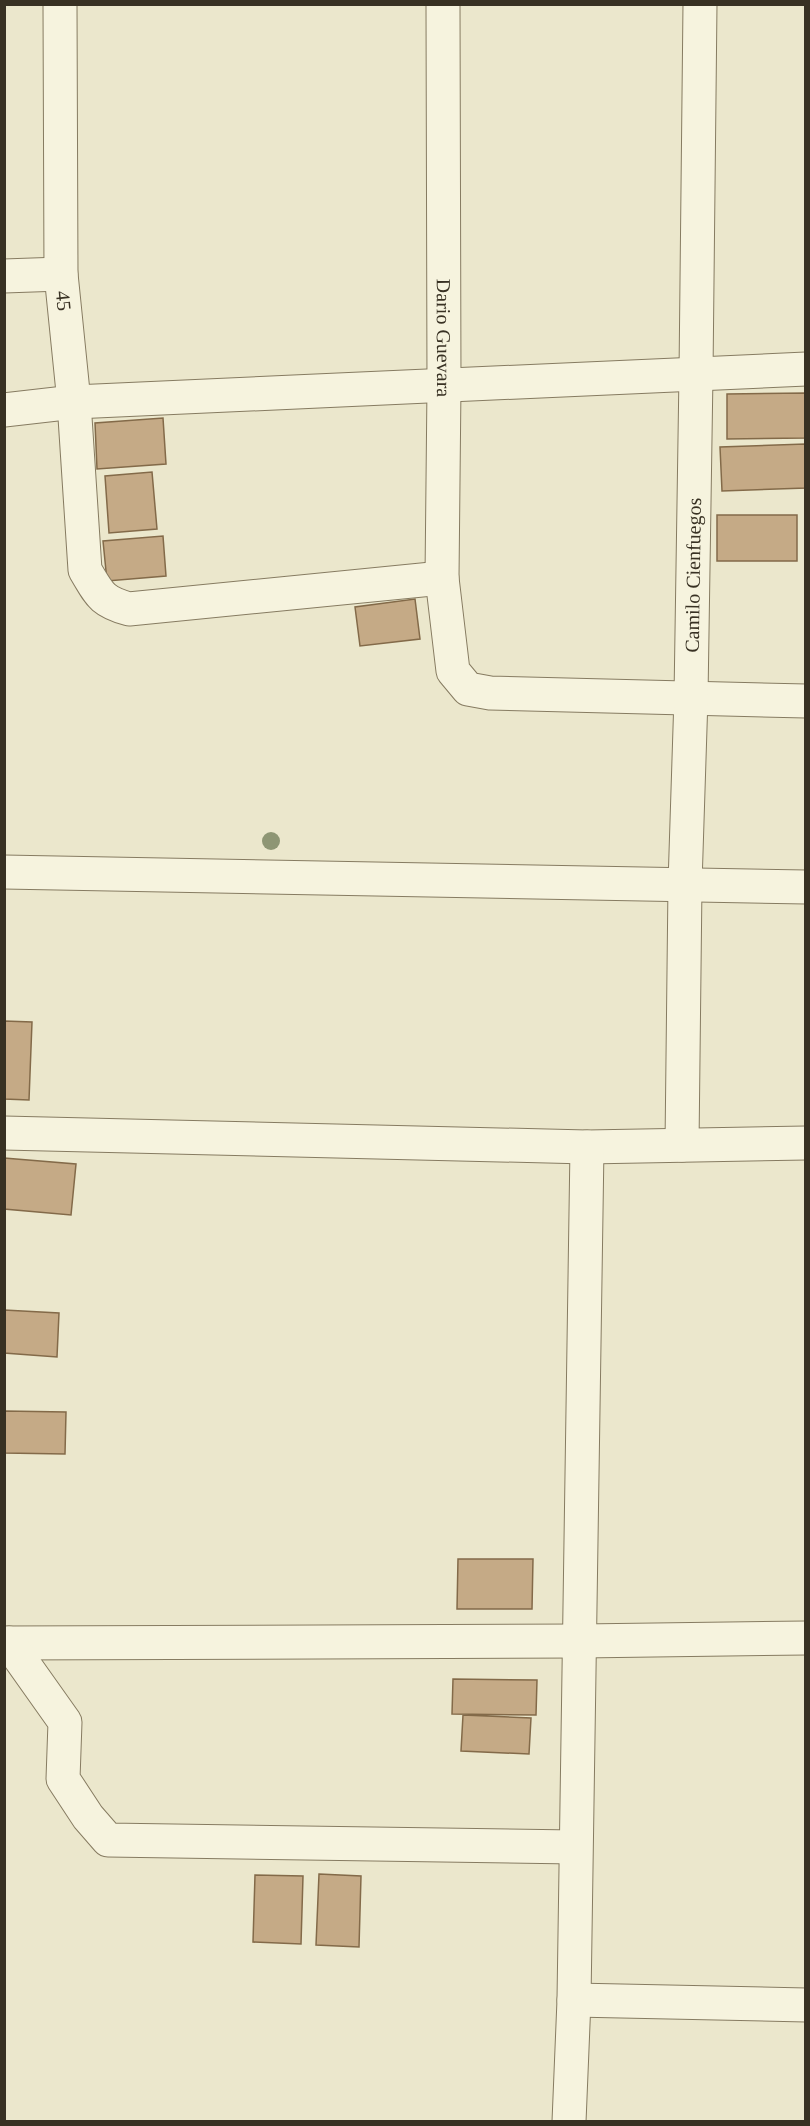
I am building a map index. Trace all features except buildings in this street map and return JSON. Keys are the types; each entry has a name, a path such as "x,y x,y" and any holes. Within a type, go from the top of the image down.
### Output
{"street":[{"name":"45","path":"60,4 61,274 74,402 85,570 99,593 110,604 129,609 442,578"},
{"name":"Dario Guevara","path":"443,4 442,578 453,670 468,689 490,693 691,698"},
{"name":"Camilo Cienfuegos","path":"682,1145 685,884 691,698 700,4"},
{"path":"4,276 61,274"},
{"path":"4,410 74,402 806,369"},
{"path":"691,698 806,701"},
{"path":"4,872 806,887"},
{"path":"4,1133 587,1147 806,1143"},
{"path":"569,2121 574,2000 575,1847 581,1641 587,1147"},
{"path":"7,1643 806,1638"},
{"path":"7,1643 65,1722 63,1779 88,1817 108,1840 575,1847"},
{"path":"574,2000 806,2005"}]}
